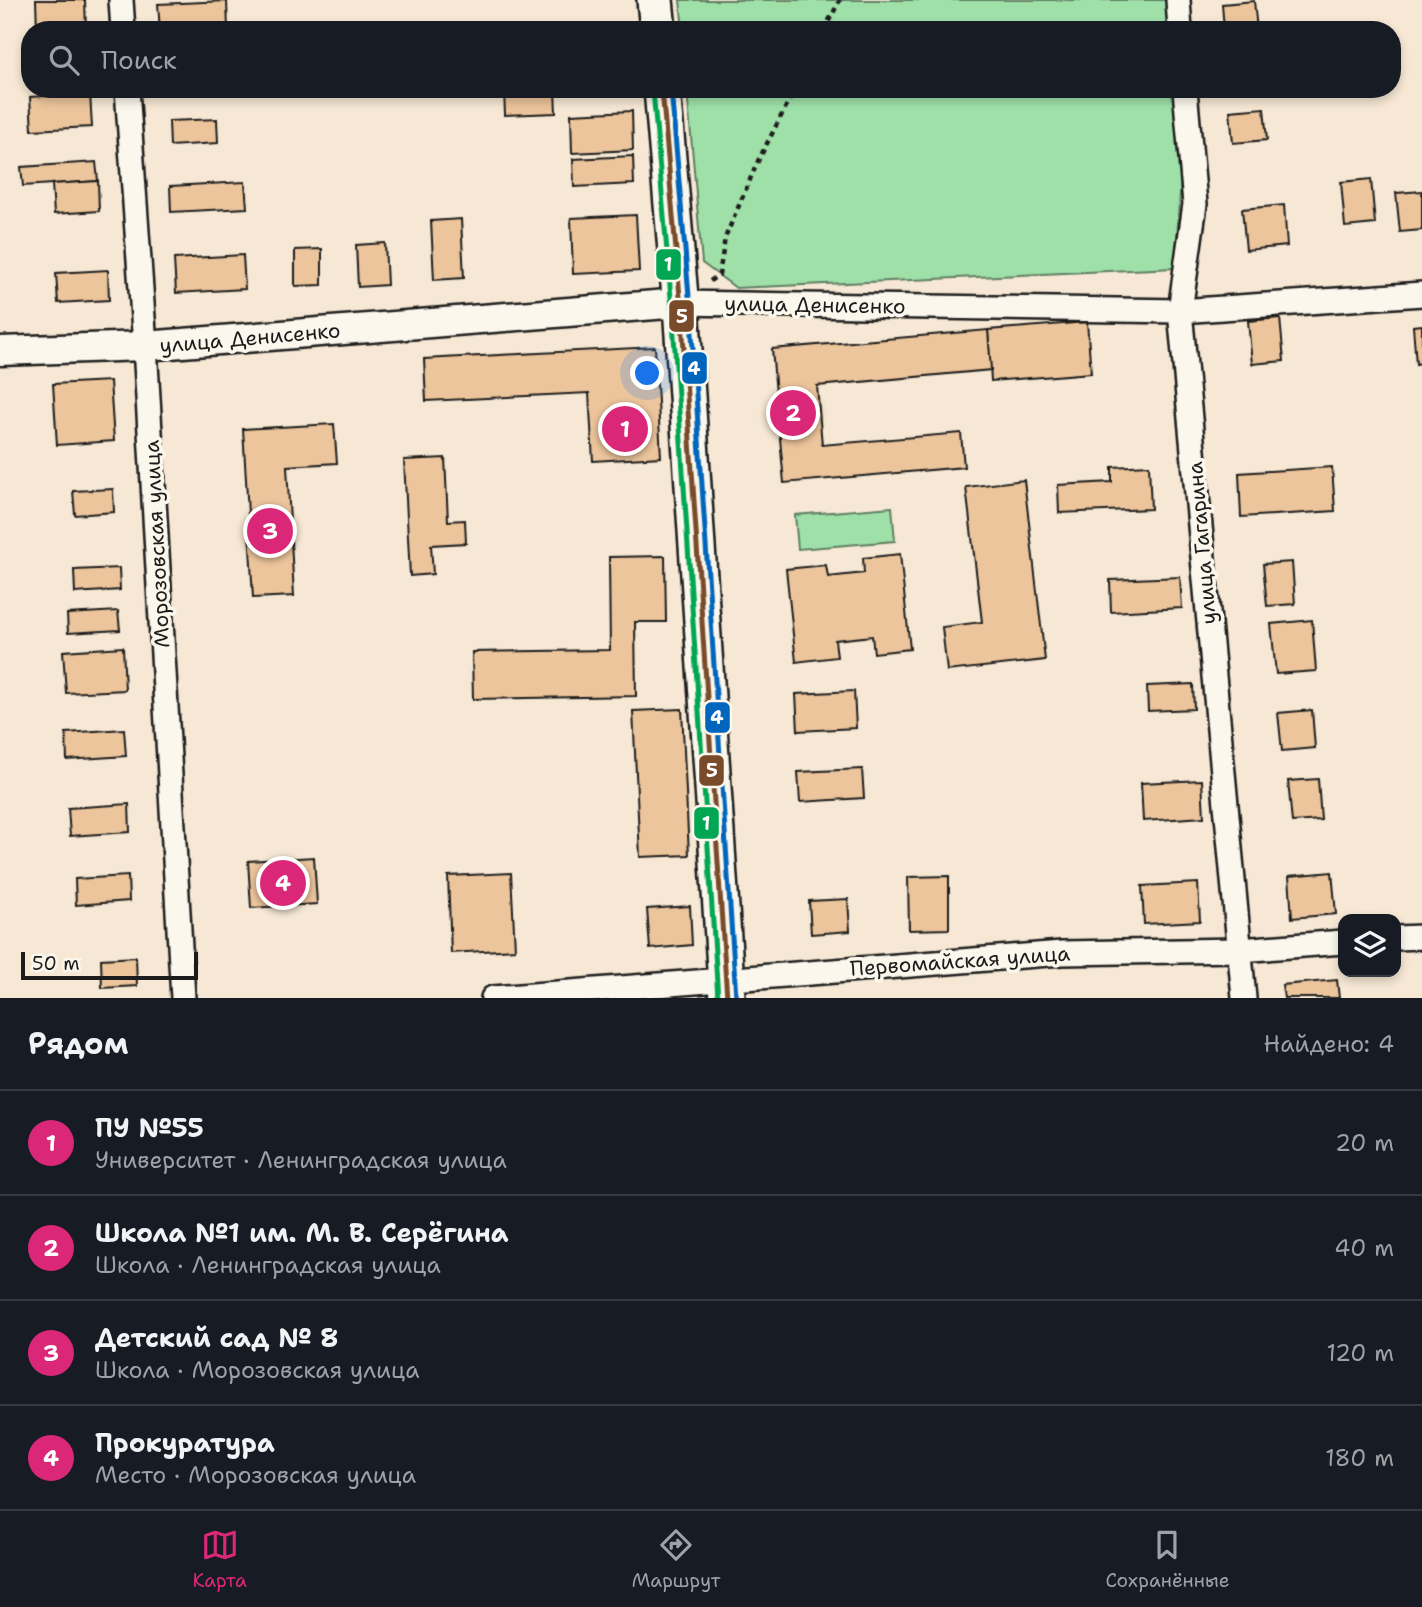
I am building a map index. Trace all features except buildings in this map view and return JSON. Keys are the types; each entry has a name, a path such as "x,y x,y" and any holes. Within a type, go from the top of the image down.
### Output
{"main road":[{"path":"655,0 656,21"},
{"path":"663,98 680,303 726,988"}],"street":[{"path":"121,0 122,21"},
{"path":"1178,0 1179,21"},
{"name":"Морозовская улица","path":"128,98 145,346 183,998"},
{"name":"улица Гагарина","path":"1186,98 1195,204 1180,311 1244,998"},
{"name":"улица Денисенко","path":"0,351 145,346 680,303 1180,311 1422,294"},
{"path":"1401,938 1422,937"},
{"name":"Первомайская улица","path":"493,998 726,988 1062,953 1240,950 1338,942"}],"path":[{"path":"829,21 840,0"},
{"path":"680,303 719,275 725,238 790,98"}],"green space":[{"path":"680,0 1167,0 1168,21 682,21"},
{"path":"688,98 1175,98 1181,178 1175,268 736,288 702,263"},
{"path":"892,507 895,541 798,549 795,515"}],"transit line":[{"name":"1","path":"654,98 673,321 718,998"},
{"name":"5","path":"663,98 682,320 727,998"},
{"name":"4","path":"672,98 691,319 736,997"}],"place":[{"name":"Школа №1 им. М. В. Серёгина","path":"793,413"},
{"name":"ПУ №55","path":"625,429"},
{"name":"Детский сад № 8","path":"270,531"},
{"name":"Прокуратура","path":"283,883"}]}
